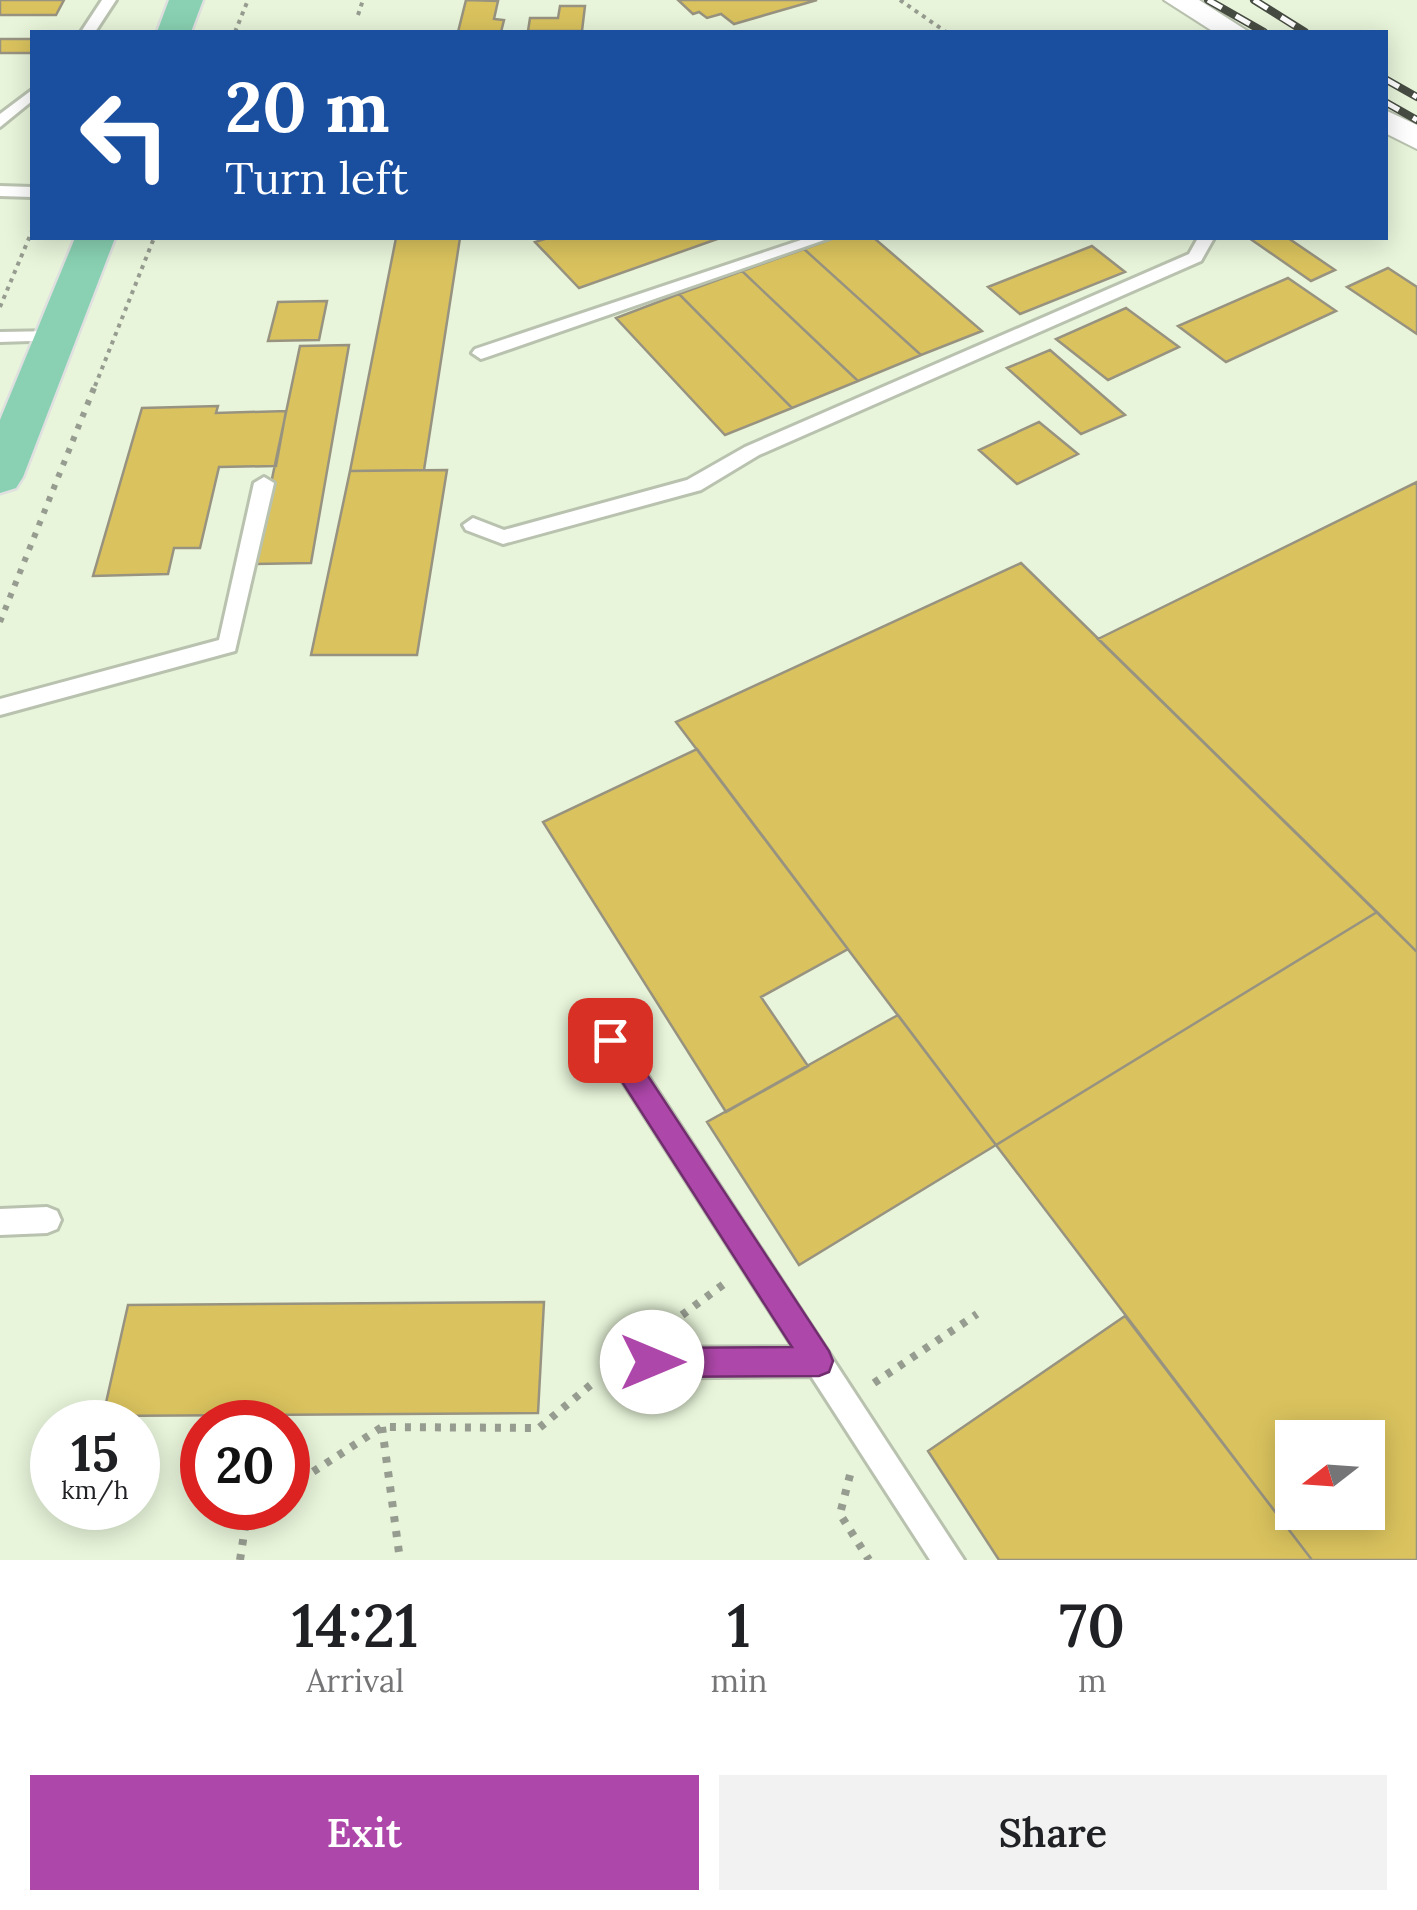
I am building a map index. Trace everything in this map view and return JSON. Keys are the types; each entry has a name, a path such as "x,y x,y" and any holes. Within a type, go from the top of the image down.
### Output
{"main road":[{"path":"175,30 186,0"},
{"path":"0,477 94,240"}],"street":[{"path":"1178,0 1230,30"},
{"path":"1388,122 1417,139"}],"lane":[{"path":"89,30 109,0"},
{"path":"0,122 30,96"},
{"path":"0,191 30,192"},
{"path":"481,353 816,240"},
{"path":"473,525 503,537 694,485 752,452 1194,257 1205,240"},
{"path":"0,337 56,336"},
{"path":"0,708 228,645 264,484"},
{"path":"610,1040 948,1560"},
{"path":"0,1222 47,1220"},
{"path":"618,1363 819,1361"}],"path":[{"path":"236,30 248,0"},
{"path":"358,15 363,0"},
{"path":"900,0 943,30"},
{"path":"0,307 30,236"},
{"path":"0,622 153,240"},
{"path":"872,1384 977,1314"},
{"path":"310,1474 382,1428 400,1560"},
{"path":"240,1560 245,1530"}],"shaded area":[{"path":"0,0 1417,0 1417,1560 0,1560"}],"building":[{"path":"0,0 64,0 56,15 0,15"},
{"path":"466,0 498,1 494,19 504,20 502,30 458,30"},
{"path":"678,0 817,0 734,24 721,14 707,18 699,12 693,14"},
{"path":"560,6 585,6 582,30 528,30 530,18 558,18"},
{"path":"0,39 30,39 30,53 0,53"},
{"path":"396,240 460,240 424,470 350,471"},
{"path":"542,240 714,240 579,288 535,242"},
{"path":"829,240 876,240 982,331 921,355 804,249"},
{"path":"1252,240 1291,240 1335,270 1311,281"},
{"path":"1092,246 1125,272 1020,314 988,287"},
{"path":"804,249 921,355 858,381 742,271"},
{"path":"1388,268 1417,287 1417,334 1347,287"},
{"path":"742,271 858,381 792,408 679,294"},
{"path":"1288,278 1336,311 1226,362 1178,326"},
{"path":"679,294 792,408 725,435 616,318"},
{"path":"327,301 319,340 268,341 278,302"},
{"path":"1126,308 1179,347 1108,380 1056,339"},
{"path":"349,345 311,563 254,564 300,346"},
{"path":"1050,350 1125,415 1081,434 1007,368"},
{"path":"218,406 216,413 286,411 276,466 219,467 200,548 174,548 168,574 93,576 142,408"},
{"path":"1039,422 1078,454 1017,484 979,450"},
{"path":"447,470 417,655 311,655 350,471"},
{"path":"1417,482 1417,952 1098,639"},
{"path":"1021,563 1377,912 996,1145 676,722"},
{"path":"697,749 848,949 761,997 808,1066 726,1112 543,822"},
{"path":"1377,912 1417,952 1417,1560 1312,1560 1289,1530 1385,1530 1385,1420 1275,1420 1275,1511 996,1145"},
{"path":"898,1015 996,1145 799,1265 707,1122"},
{"path":"544,1302 538,1413 310,1415 310,1400 180,1400 180,1415 160,1416 160,1400 107,1400 128,1305"},
{"path":"1125,1316 1275,1512 1275,1530 1289,1530 1312,1560 999,1560 928,1451"}],"railway":[{"path":"1208,0 1260,30"},
{"path":"1254,0 1302,30"},
{"path":"1388,81 1417,97"},
{"path":"1388,104 1417,120"}],"route":[{"path":"610,1040 819,1361 652,1362"}]}
